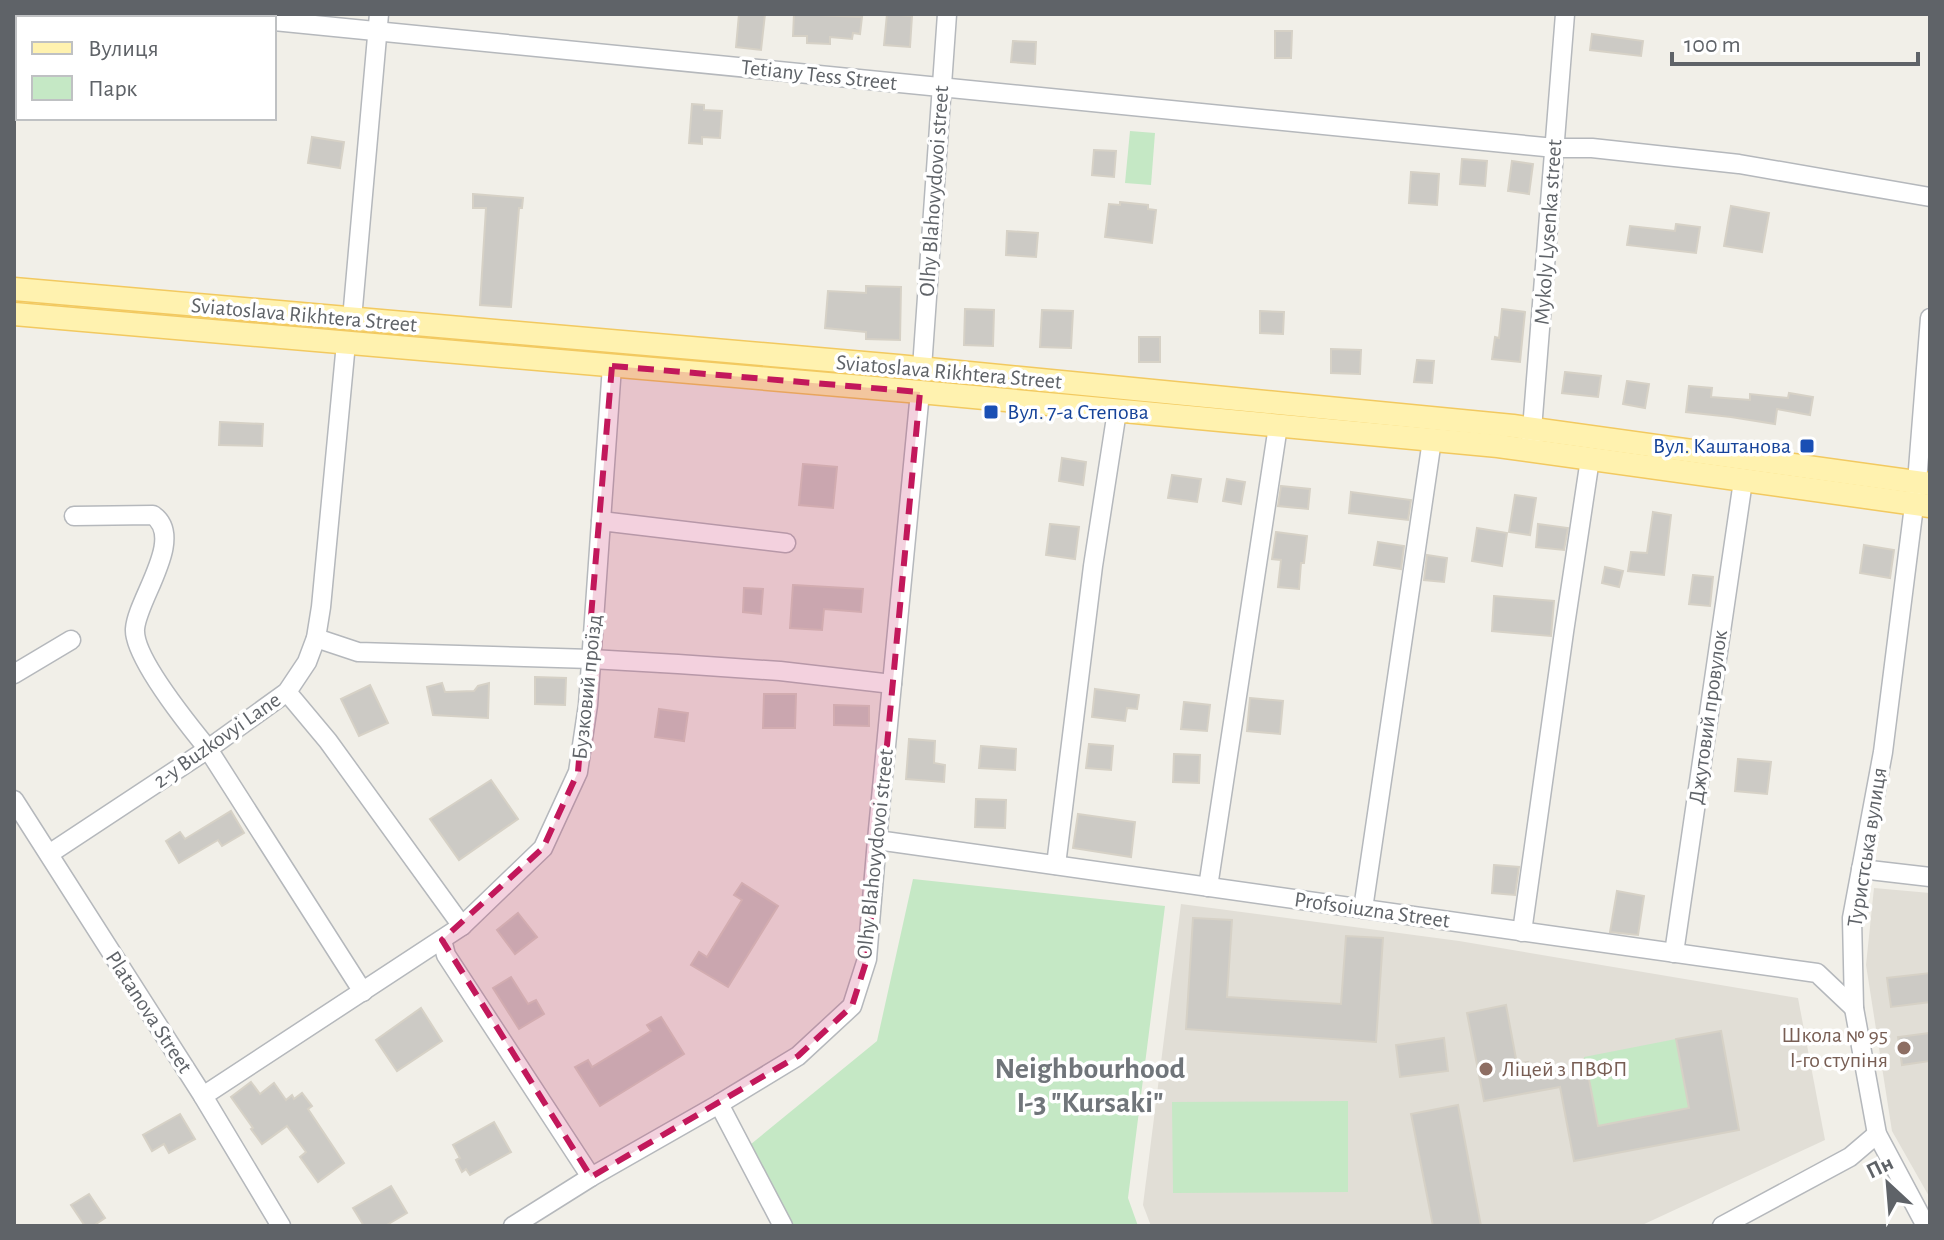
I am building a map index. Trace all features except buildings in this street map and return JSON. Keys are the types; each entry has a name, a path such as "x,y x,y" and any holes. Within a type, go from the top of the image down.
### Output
{"main road":[{"name":"Sviatoslava Rikhtera Street","path":"14,289 922,368 1531,440 1923,494"},
{"name":"Sviatoslava Rikhtera Street","path":"15,317 920,392 1432,440 1531,440 1590,459 1743,481 1923,494"}],"street":[{"path":"201,14 221,16"},
{"name":"Olhy Blahovydovoi street","path":"922,368 947,14"},
{"name":"Mykoly Lysenka street","path":"1531,440 1565,14"},
{"name":"Tetiany Tess Street","path":"276,21 378,23 942,87 1555,148 1592,148 1739,164 1930,197"},
{"path":"352,319 378,23"},
{"name":"Туристська вулиця","path":"1926,1226 1877,1134 1854,1008 1852,918 1883,752 1923,494 1930,318"},
{"name":"2-y Buzkovyi Lane","path":"49,854 208,749 287,692 307,662 316,638 321,607 346,343"},
{"name":"Бузковий проїзд","path":"203,1096 462,926 543,848 578,772 588,705 612,366"},
{"name":"Olhy Blahovydovoi street","path":"513,1226 798,1056 852,1006 867,959 920,392"},
{"path":"1056,865 1093,566 1117,411"},
{"path":"1208,887 1278,426"},
{"path":"1363,909 1432,440"},
{"path":"1522,932 1590,459"},
{"name":"Джутовий провулок","path":"1674,953 1743,481"},
{"path":"74,516 153,515 161,521 165,532 160,565 141,606 134,632 147,666 208,749 363,992"},
{"path":"601,521 786,543"},
{"path":"316,638 358,652 591,659 780,671 892,684"},
{"path":"14,674 71,640"},
{"path":"287,692 328,741 462,926"},
{"name":"Platanova Street","path":"14,800 203,1096 281,1226"},
{"name":"Profsoiuzna Street","path":"877,840 1817,973 1854,1008"},
{"path":"1861,869 1930,877"},
{"path":"442,940 446,955 591,1177"},
{"path":"719,1104 783,1226"},
{"path":"1724,1225 1850,1157 1877,1134"}],"highlighted area":[{"path":"612,366 920,392 867,959 852,1006 798,1056 591,1177 442,940 543,848 578,772"}],"shaded area":[{"name":"Школа № 95 І-го ступіня","path":"1874,888 1930,893 1930,1198 1892,1131 1866,965"},
{"name":"Ліцей з ПВФП","path":"1181,904 1459,941 1798,998 1825,1140 1640,1226 1151,1226 1143,1205"}],"green space":[{"path":"1130,131 1155,133 1151,185 1125,183"},
{"path":"913,879 1165,906 1128,1198 1138,1226 787,1226 740,1153 877,1041"},
{"path":"1676,1039 1689,1108 1598,1126 1584,1057"},
{"path":"1348,1101 1348,1192 1173,1193 1172,1102"}],"place":[{"name":"Вул. 7-а Степова","path":"991,412"},
{"name":"Вул. Каштанова","path":"1807,446"},
{"name":"Школа № 95 І-го ступіня","path":"1904,1048"},
{"name":"Ліцей з ПВФП","path":"1486,1069"}],"district":[{"name":"Neighbourhood I-3 \"Kursaki\"","path":"1090,1086"}]}
